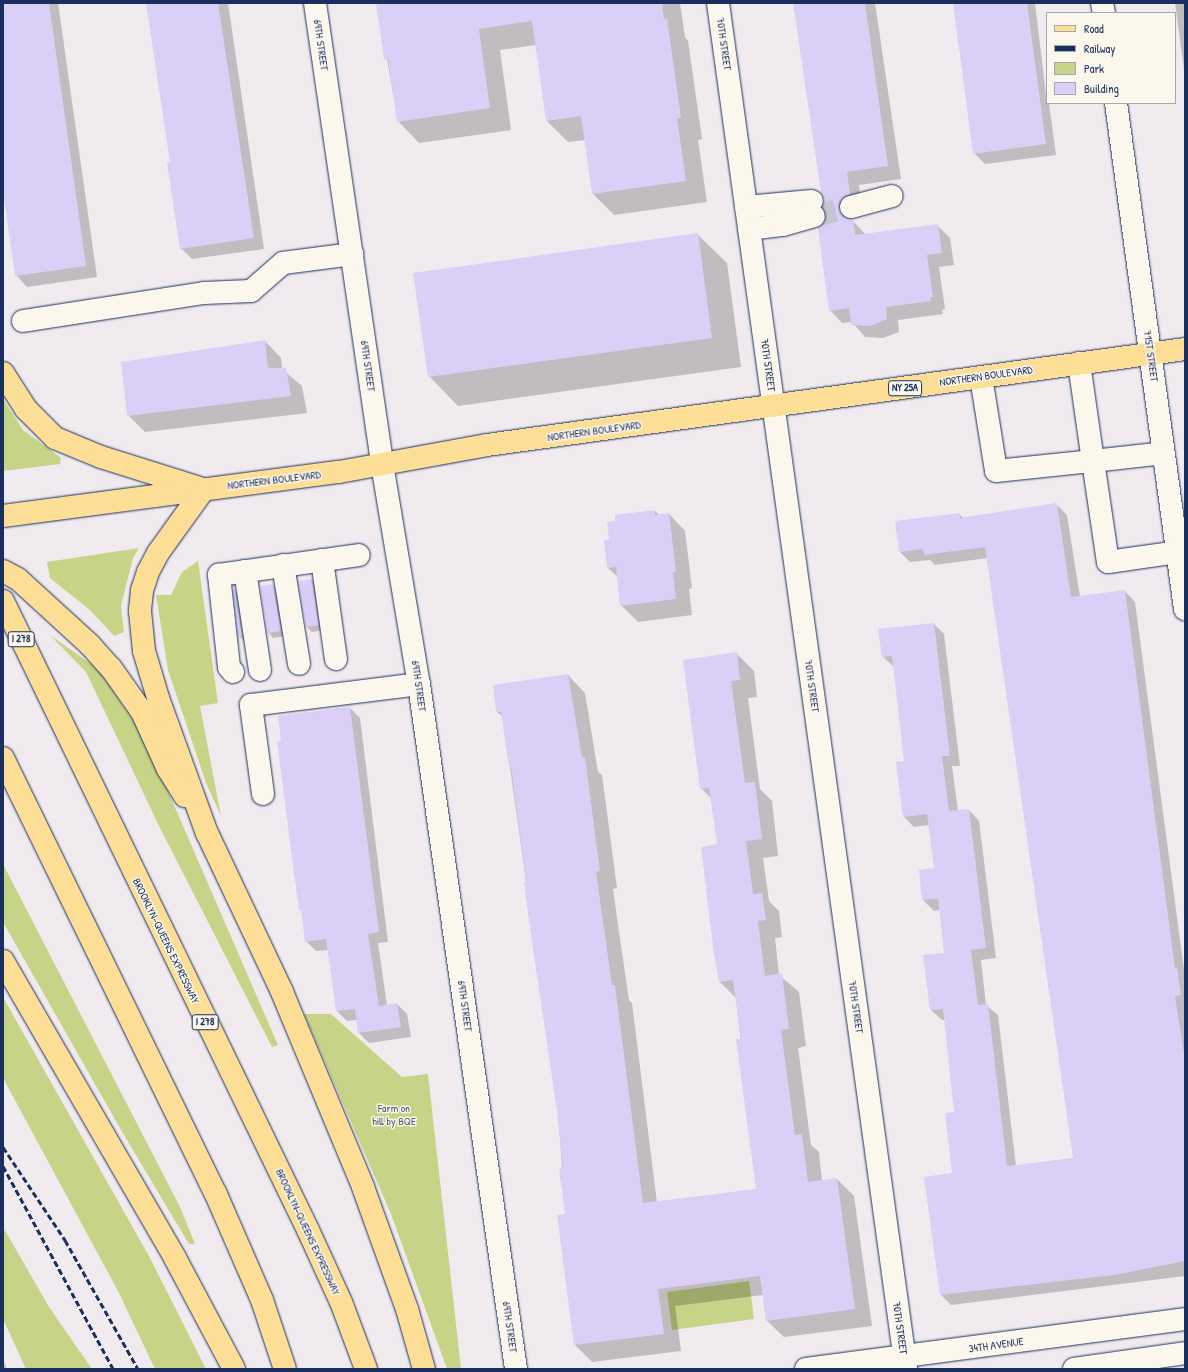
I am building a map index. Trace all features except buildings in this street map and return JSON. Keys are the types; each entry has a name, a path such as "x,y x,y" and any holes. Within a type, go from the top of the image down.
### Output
{"main road":[{"name":"NORTHERN BOULEVARD","path":"3,516 382,464 488,445 1185,348"},
{"path":"3,373 26,409 55,438 101,457 204,489 151,566 142,591 140,630 150,674 207,833 282,992 362,1187 407,1309 424,1369"},
{"path":"3,571 18,579 90,645 111,668 142,712 168,769 207,833"},
{"name":"BROOKLYN-QUEENS EXPRESSWAY","path":"3,601 308,1230 341,1302 366,1369"},
{"path":"3,758 216,1192 262,1300 285,1369"},
{"path":"3,961 175,1258 234,1369"}],"street":[{"name":"69TH STREET","path":"315,3 382,464 419,684 516,1369"},
{"name":"70TH STREET","path":"718,3 905,1362"},
{"name":"71ST STREET","path":"1116,104 1164,454 1177,489 1177,552 1185,609"},
{"path":"746,207 813,209 783,225 749,229"},
{"path":"23,321 204,293 251,291 283,263 352,254"},
{"path":"1079,363 1108,562 1177,552"},
{"path":"980,377 996,471 1164,454"},
{"path":"233,672 229,667 218,582 219,575 359,555"},
{"path":"322,560 336,659"},
{"path":"283,566 299,664"},
{"path":"245,571 260,670"},
{"path":"263,794 251,706 419,684"},
{"name":"34TH AVENUE","path":"806,1369 905,1362 1185,1319"},
{"path":"1074,1369 1185,1354"}],"green space":[{"path":"3,399 23,430 61,458 60,464 3,471"},
{"path":"139,548 133,558 121,606 124,632 114,636 91,611 50,578 47,562"},
{"path":"198,561 218,703 200,706 221,816 206,783 168,670 156,595 171,595 182,572"},
{"path":"50,635 98,669 144,736 278,1045 272,1047 160,828 86,672"},
{"path":"3,864 180,1207 195,1244 189,1244 121,1130 3,922"},
{"path":"3,997 150,1258 206,1369 155,1369 118,1291 3,1078"},
{"name":"Farm on hill by BQE","path":"304,1014 331,1014 402,1077 428,1074 461,1369 447,1369 391,1214"},
{"path":"3,1227 49,1307 92,1369 26,1369 3,1319"},
{"path":"749,1281 754,1319 672,1330 667,1292"}],"tunnel":[{"path":"814,216 851,207"}],"railway":[{"path":"3,1147 65,1240 138,1369"},
{"path":"3,1166 113,1369"}]}
